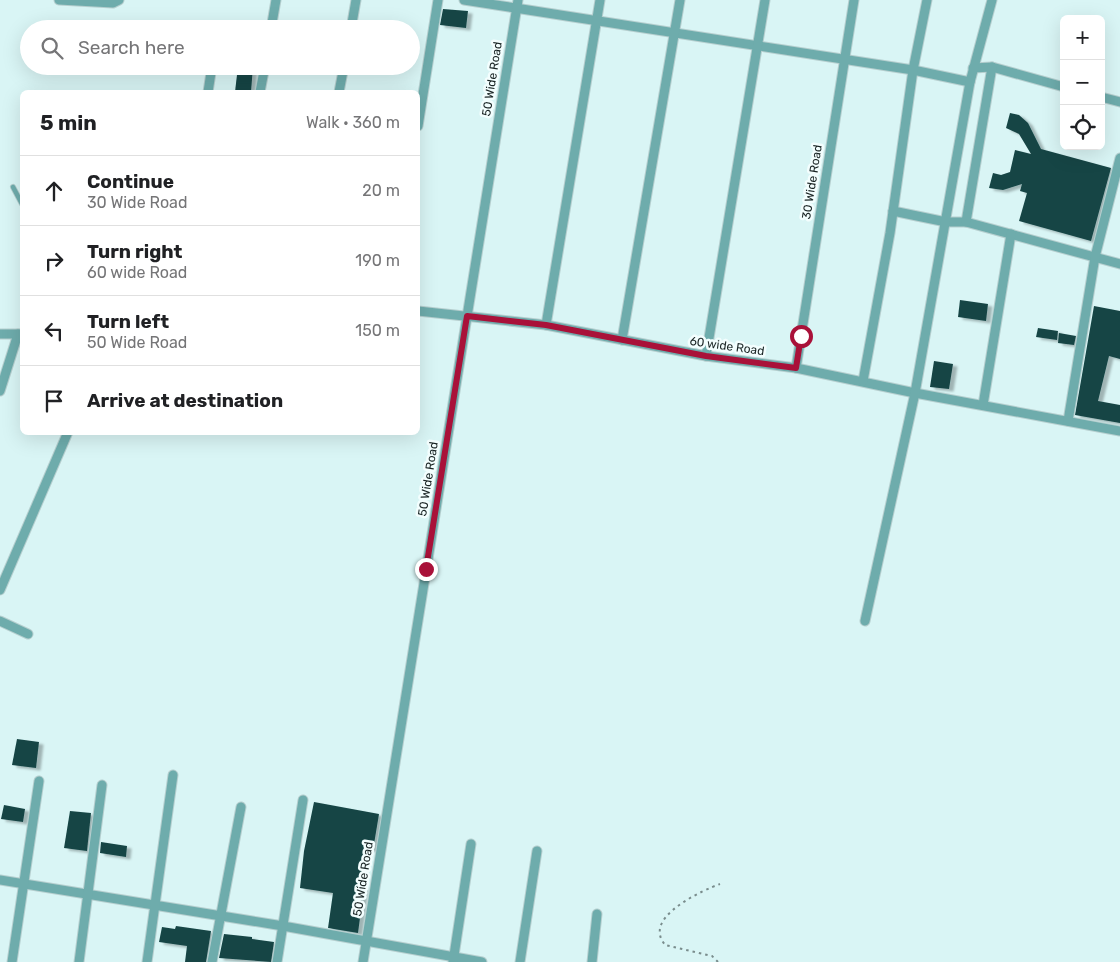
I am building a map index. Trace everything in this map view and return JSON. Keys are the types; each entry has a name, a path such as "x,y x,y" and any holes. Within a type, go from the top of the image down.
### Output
{"street":[{"path":"59,0 113,3 119,0"},
{"path":"273,20 276,0"},
{"path":"353,20 356,0"},
{"path":"420,113 438,0"},
{"path":"464,0 516,10 843,61 913,70 970,82"},
{"name":"50 Wide Road","path":"363,962 518,0"},
{"path":"546,325 600,0"},
{"path":"622,340 680,0"},
{"path":"706,356 765,0"},
{"name":"30 Wide Road","path":"796,368 854,0"},
{"path":"863,381 893,211 913,70 927,0"},
{"path":"865,620 915,393 970,82 992,0"},
{"path":"973,68 992,67 1060,86"},
{"path":"966,222 992,67"},
{"path":"208,90 211,75"},
{"path":"260,90 263,75"},
{"path":"338,90 342,75"},
{"path":"1105,98 1120,102"},
{"path":"1068,421 1095,257 1120,158"},
{"path":"893,211 946,222 966,222 1120,264"},
{"path":"983,405 1011,234"},
{"name":"60 wide Road","path":"420,311 546,325 706,356 796,368 915,393 1120,431"},
{"path":"0,334 20,334 0,391"},
{"path":"0,590 67,435"},
{"path":"0,621 28,634"},
{"path":"147,962 153,905 171,799 173,775"},
{"path":"12,962 39,781"},
{"path":"79,962 102,785"},
{"path":"277,962 303,800"},
{"path":"212,962 242,807"},
{"path":"453,960 471,844"},
{"path":"520,962 537,851"},
{"path":"0,880 283,926 453,960 482,962"},
{"path":"592,962 597,914"}],"lane":[{"path":"12,187 20,201"}],"path":[{"path":"718,962 712,956 665,945 660,934 664,920 682,903 705,889 720,884"}],"building":[{"path":"443,9 468,11 466,28 440,25"},
{"path":"237,75 252,75 251,90 235,90"},
{"path":"1010,113 1019,115 1028,123 1041,149 1111,168 1091,241 1019,221 1027,193 1020,191 1022,184 1003,190 989,188 993,173 1001,175 1010,172 1015,150 1031,154 1019,134 1006,128"},
{"path":"960,300 988,304 986,321 958,317"},
{"path":"1094,306 1120,311 1120,359 1109,356 1098,401 1120,405 1120,423 1075,415"},
{"path":"1038,328 1058,331 1057,340 1036,337"},
{"path":"1059,333 1076,336 1074,345 1058,343"},
{"path":"934,361 953,364 949,389 930,387"},
{"path":"17,739 39,742 36,768 12,765"},
{"path":"314,802 379,814 373,850 365,848 360,887 364,887 358,933 328,928 333,893 300,888 304,851"},
{"path":"4,805 25,809 23,822 1,819"},
{"path":"70,811 91,813 87,851 64,848"},
{"path":"101,842 127,846 126,857 100,853"},
{"path":"176,926 211,931 206,962 185,962 187,946 159,942 162,927 175,929"},
{"path":"224,934 274,942 271,962 219,958"}],"route":[{"path":"426,569 467,316 546,325 706,356 796,368 801,336"}]}
